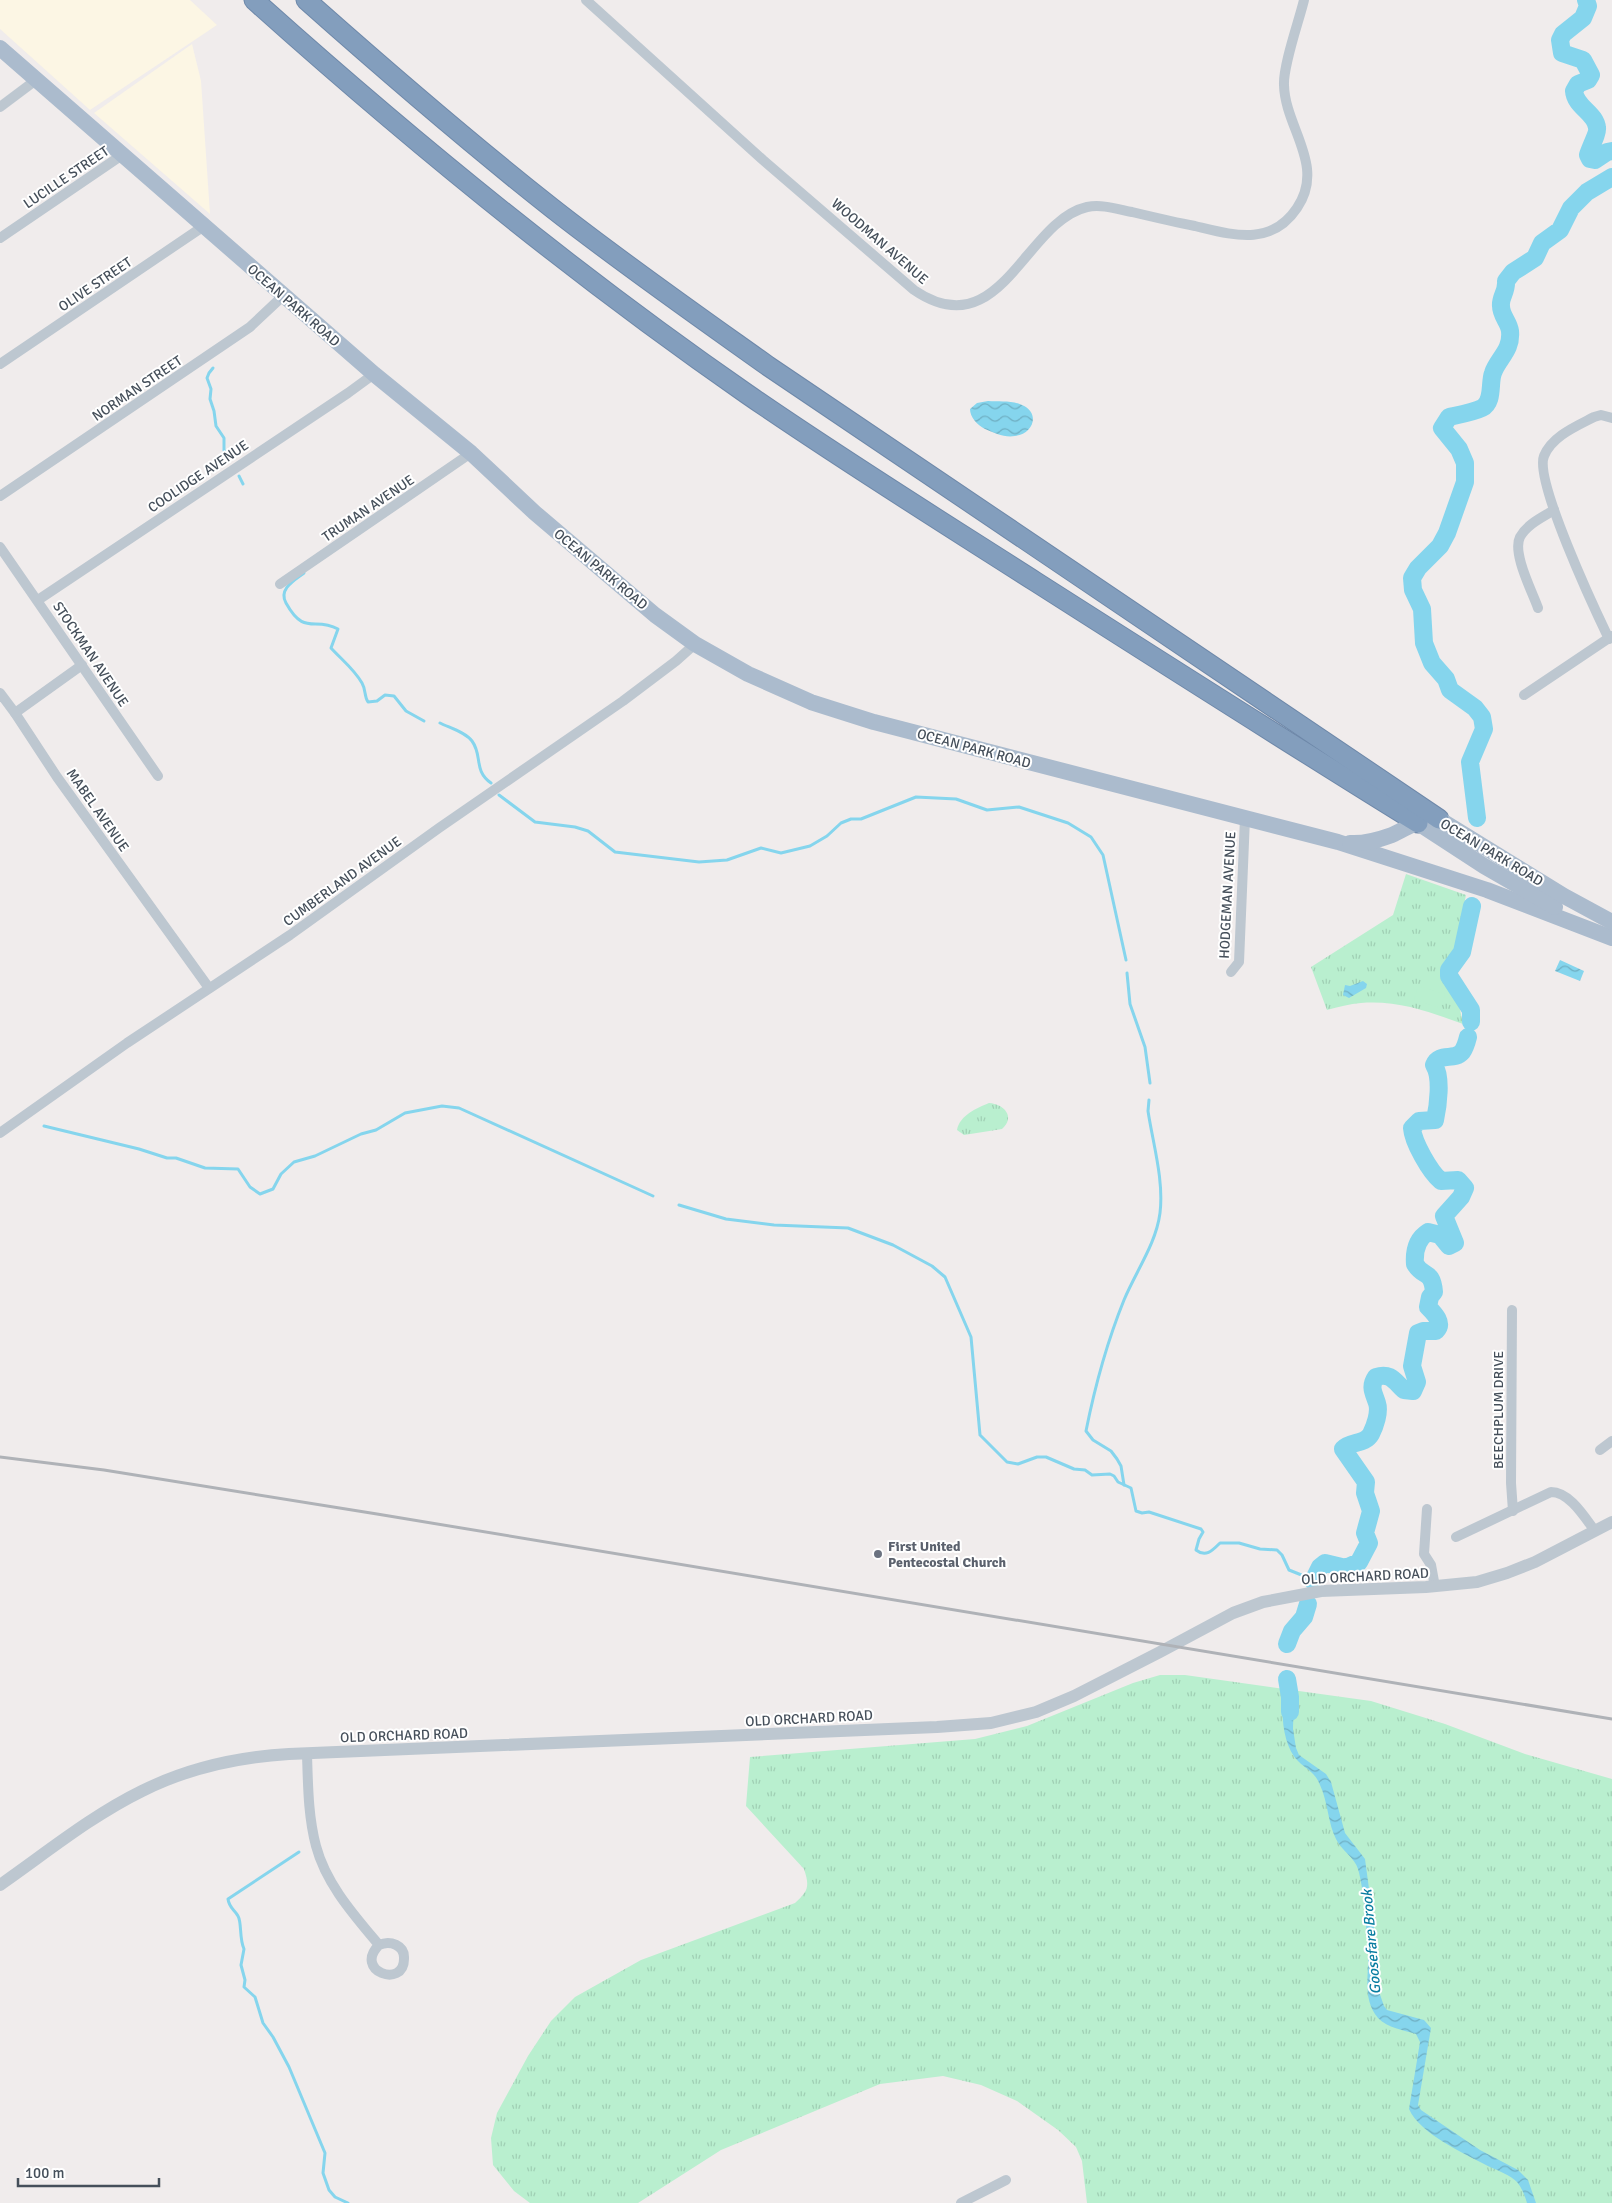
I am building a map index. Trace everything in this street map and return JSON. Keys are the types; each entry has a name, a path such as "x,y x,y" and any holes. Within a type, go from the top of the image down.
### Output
{"highway":[{"path":"254,0 371,103 506,214 628,307 746,393 858,468 1418,823"},
{"path":"306,0 380,66 491,160 663,292 785,377 1439,819"}],"main road":[{"name":"OCEAN PARK ROAD","path":"0,48 374,374 471,453 535,513 625,591 694,644 748,674 828,708 874,722 1338,842 1487,890 1612,938"},
{"name":"OCEAN PARK ROAD","path":"1338,842 1361,844 1393,834 1429,818 1439,819 1556,891 1612,922"},
{"path":"1418,823 1512,882 1612,938"},
{"path":"1393,834 1391,850 1396,860"}],"street":[{"name":"WOODMAN AVENUE","path":"586,0 763,160 914,290 935,302 953,304 970,302 991,293 1008,278 1060,222 1073,213 1088,207 1114,208 1241,236 1264,233 1283,223 1301,202 1308,178 1305,155 1286,100 1284,84 1304,0"},
{"path":"0,106 36,80"},
{"name":"LUCILLE STREET","path":"0,238 122,155"},
{"name":"OLIVE STREET","path":"0,364 204,226"},
{"name":"NORMAN STREET","path":"0,496 250,327 284,296"},
{"name":"COOLIDGE AVENUE","path":"38,600 374,374"},
{"path":"1524,695 1610,638 1554,510 1543,478 1543,458 1547,448 1555,440 1568,432 1594,417 1601,415 1612,418"},
{"name":"TRUMAN AVENUE","path":"280,584 471,453"},
{"path":"1538,608 1518,555 1517,545 1527,528 1554,510"},
{"name":"STOCKMAN AVENUE","path":"0,547 158,776"},
{"name":"CUMBERLAND AVENUE","path":"0,1133 209,988 286,938 439,828 623,701 676,661 694,644"},
{"path":"15,713 82,666"},
{"name":"MABEL AVENUE","path":"0,694 15,713 57,777 209,988"},
{"name":"HODGEMAN AVENUE","path":"1231,972 1239,962 1245,818"},
{"name":"BEECHPLUM DRIVE","path":"1512,1310 1511,1483 1513,1511"},
{"path":"1600,1450 1612,1440"},
{"path":"1456,1537 1546,1494 1559,1493 1569,1500 1596,1531"},
{"path":"1427,1509 1424,1554 1431,1565 1435,1587"},
{"name":"OLD ORCHARD ROAD","path":"0,1885 99,1816 148,1788 217,1764 271,1755 919,1728 992,1723 1021,1717 1052,1706 1223,1618 1257,1604 1291,1595 1320,1591 1435,1587 1477,1582 1535,1562 1612,1522"},
{"path":"307,1754 309,1799 316,1846 337,1892 379,1945"},
{"path":"961,2203 1006,2180"}],"shaded area":[{"path":"0,0 190,0 217,25 90,110 0,29"},
{"path":"192,44 201,81 210,214 94,113"}],"green space":[{"path":"1406,874 1466,895 1455,949 1444,962 1441,971 1442,979 1458,1000 1463,1024 1426,1011 1388,1003 1361,1003 1327,1010 1311,967 1393,915"},
{"path":"1418,986 1445,994 1441,1008 1414,1000"},
{"path":"989,1103 999,1106 1008,1116 1008,1120 1002,1129 964,1135 957,1130 965,1116"},
{"path":"1160,1675 1185,1675 1371,1701 1445,1724 1525,1754 1612,1779 1612,2203 1087,2203 1082,2161 1076,2147 1058,2130 1017,2101 981,2085 943,2076 880,2084 721,2150 638,2203 530,2203 514,2191 493,2165 491,2138 497,2113 528,2056 551,2021 575,1997 641,1960 795,1903 805,1892 807,1880 804,1869 746,1806 750,1757 975,1739 1027,1726 1133,1683"}],"water":[{"path":"988,401 1014,402 1022,405 1028,409 1033,418 1030,427 1021,434 1007,436 982,427 973,418 970,409 977,403"},
{"path":"1560,960 1584,971 1580,981 1555,971"},
{"path":"1363,981 1367,984 1366,988 1349,998 1343,995 1345,985 1350,986"},
{"path":"1285,1689 1294,1690 1293,1729 1299,1755 1326,1774 1331,1782 1345,1833 1365,1859 1374,1926 1377,1986 1384,2006 1387,2010 1424,2020 1431,2028 1418,2105 1421,2110 1480,2150 1518,2170 1528,2180 1536,2203 1527,2203 1517,2182 1511,2177 1456,2150 1433,2135 1423,2127 1409,2109 1420,2042 1416,2034 1386,2024 1378,2018 1373,2010 1367,1984 1366,1919 1358,1869 1354,1861 1336,1839 1331,1827 1325,1798 1318,1781 1298,1761 1289,1746 1283,1717"}],"waterway":[{"name":"Goosefare Brook","path":"1586,0 1588,6 1583,18 1563,34 1560,40 1562,53 1583,60 1591,75 1588,80 1578,84 1574,91 1575,97 1596,123 1597,130 1588,155 1590,159 1595,160 1612,151"},
{"name":"Goosefare Brook","path":"1477,818 1470,762 1484,729 1482,717 1475,708 1450,690 1446,679 1432,663 1424,643 1422,609 1413,590 1412,578 1418,568 1440,546 1447,533 1465,482 1465,463 1459,449 1442,428 1449,417 1482,408 1490,397 1493,373 1507,349 1510,338 1510,331 1501,306 1506,281 1513,272 1535,258 1542,243 1560,230 1571,208 1587,192 1612,177"},
{"path":"213,368 207,378 211,389 210,399 216,426 224,438 224,450 229,460"},
{"path":"239,476 243,484"},
{"path":"304,573 292,582 284,593 286,603 293,613 304,623 322,624 338,629 331,648 359,678 368,702 377,701 385,695 394,696 406,711 424,721"},
{"path":"440,723 461,733 472,741 482,773 491,783"},
{"path":"499,795 535,822 575,827 588,831 615,852 699,862 727,860 761,848 781,853 810,846 827,836 841,823 851,819 861,819 916,797 956,799 987,810 1019,807 1068,823 1091,837 1103,855 1126,960"},
{"name":"Goosefare Brook","path":"1471,1022 1471,1010 1449,976 1449,970 1462,952 1472,906"},
{"path":"1127,973 1130,1004 1145,1047 1150,1083"},
{"name":"Goosefare Brook","path":"1313,1581 1320,1567 1325,1563 1346,1568 1359,1562 1369,1543 1365,1533 1371,1511 1365,1493 1366,1482 1343,1449 1365,1440 1373,1431 1378,1411 1373,1390 1374,1381 1376,1377 1389,1377 1404,1390 1413,1391 1417,1382 1412,1366 1418,1333 1436,1331 1439,1325 1439,1321 1428,1307 1430,1297 1434,1292 1433,1285 1429,1277 1415,1264 1415,1254 1421,1238 1428,1232 1440,1235 1449,1246 1455,1243 1444,1216 1461,1197 1465,1188 1458,1180 1441,1181 1437,1177 1419,1149 1412,1128 1419,1121 1435,1120 1439,1084 1434,1065 1439,1059 1459,1055 1465,1047 1468,1037"},
{"path":"1124,1485 1121,1466 1117,1459 1111,1451 1093,1440 1086,1431 1097,1381 1112,1332 1124,1300 1150,1247 1158,1224 1161,1188 1148,1111 1149,1100"},
{"path":"44,1126 139,1149 167,1158 176,1158 205,1168 238,1169 250,1187 260,1194 273,1189 281,1174 294,1162 315,1156 361,1134 376,1130 405,1113 442,1106 459,1108 653,1196"},
{"path":"679,1205 726,1219 774,1225 848,1228 893,1245 932,1266 945,1277 971,1337 980,1435 1007,1462 1018,1464 1037,1457 1046,1457 1074,1469 1085,1470 1092,1475 1110,1474 1118,1482 1131,1488 1136,1511 1142,1513 1149,1512 1201,1529 1203,1532 1196,1550 1200,1552 1209,1552 1220,1543 1239,1543 1260,1549 1277,1550 1282,1555 1289,1570 1304,1576 1315,1575"},
{"name":"Goosefare Brook","path":"1287,1644 1292,1631 1304,1617 1308,1604"},
{"name":"Goosefare Brook","path":"1287,1679 1290,1712"},
{"path":"299,1852 228,1899 240,1923 244,1949 241,1965 245,1980 244,1987 255,1997 263,2023 289,2067 325,2153 323,2173 329,2190 335,2197 348,2203"}],"railway":[{"path":"0,1457 104,1470 377,1514 1612,1719"}],"place":[{"name":"First United Pentecostal Church","path":"878,1554"}]}
